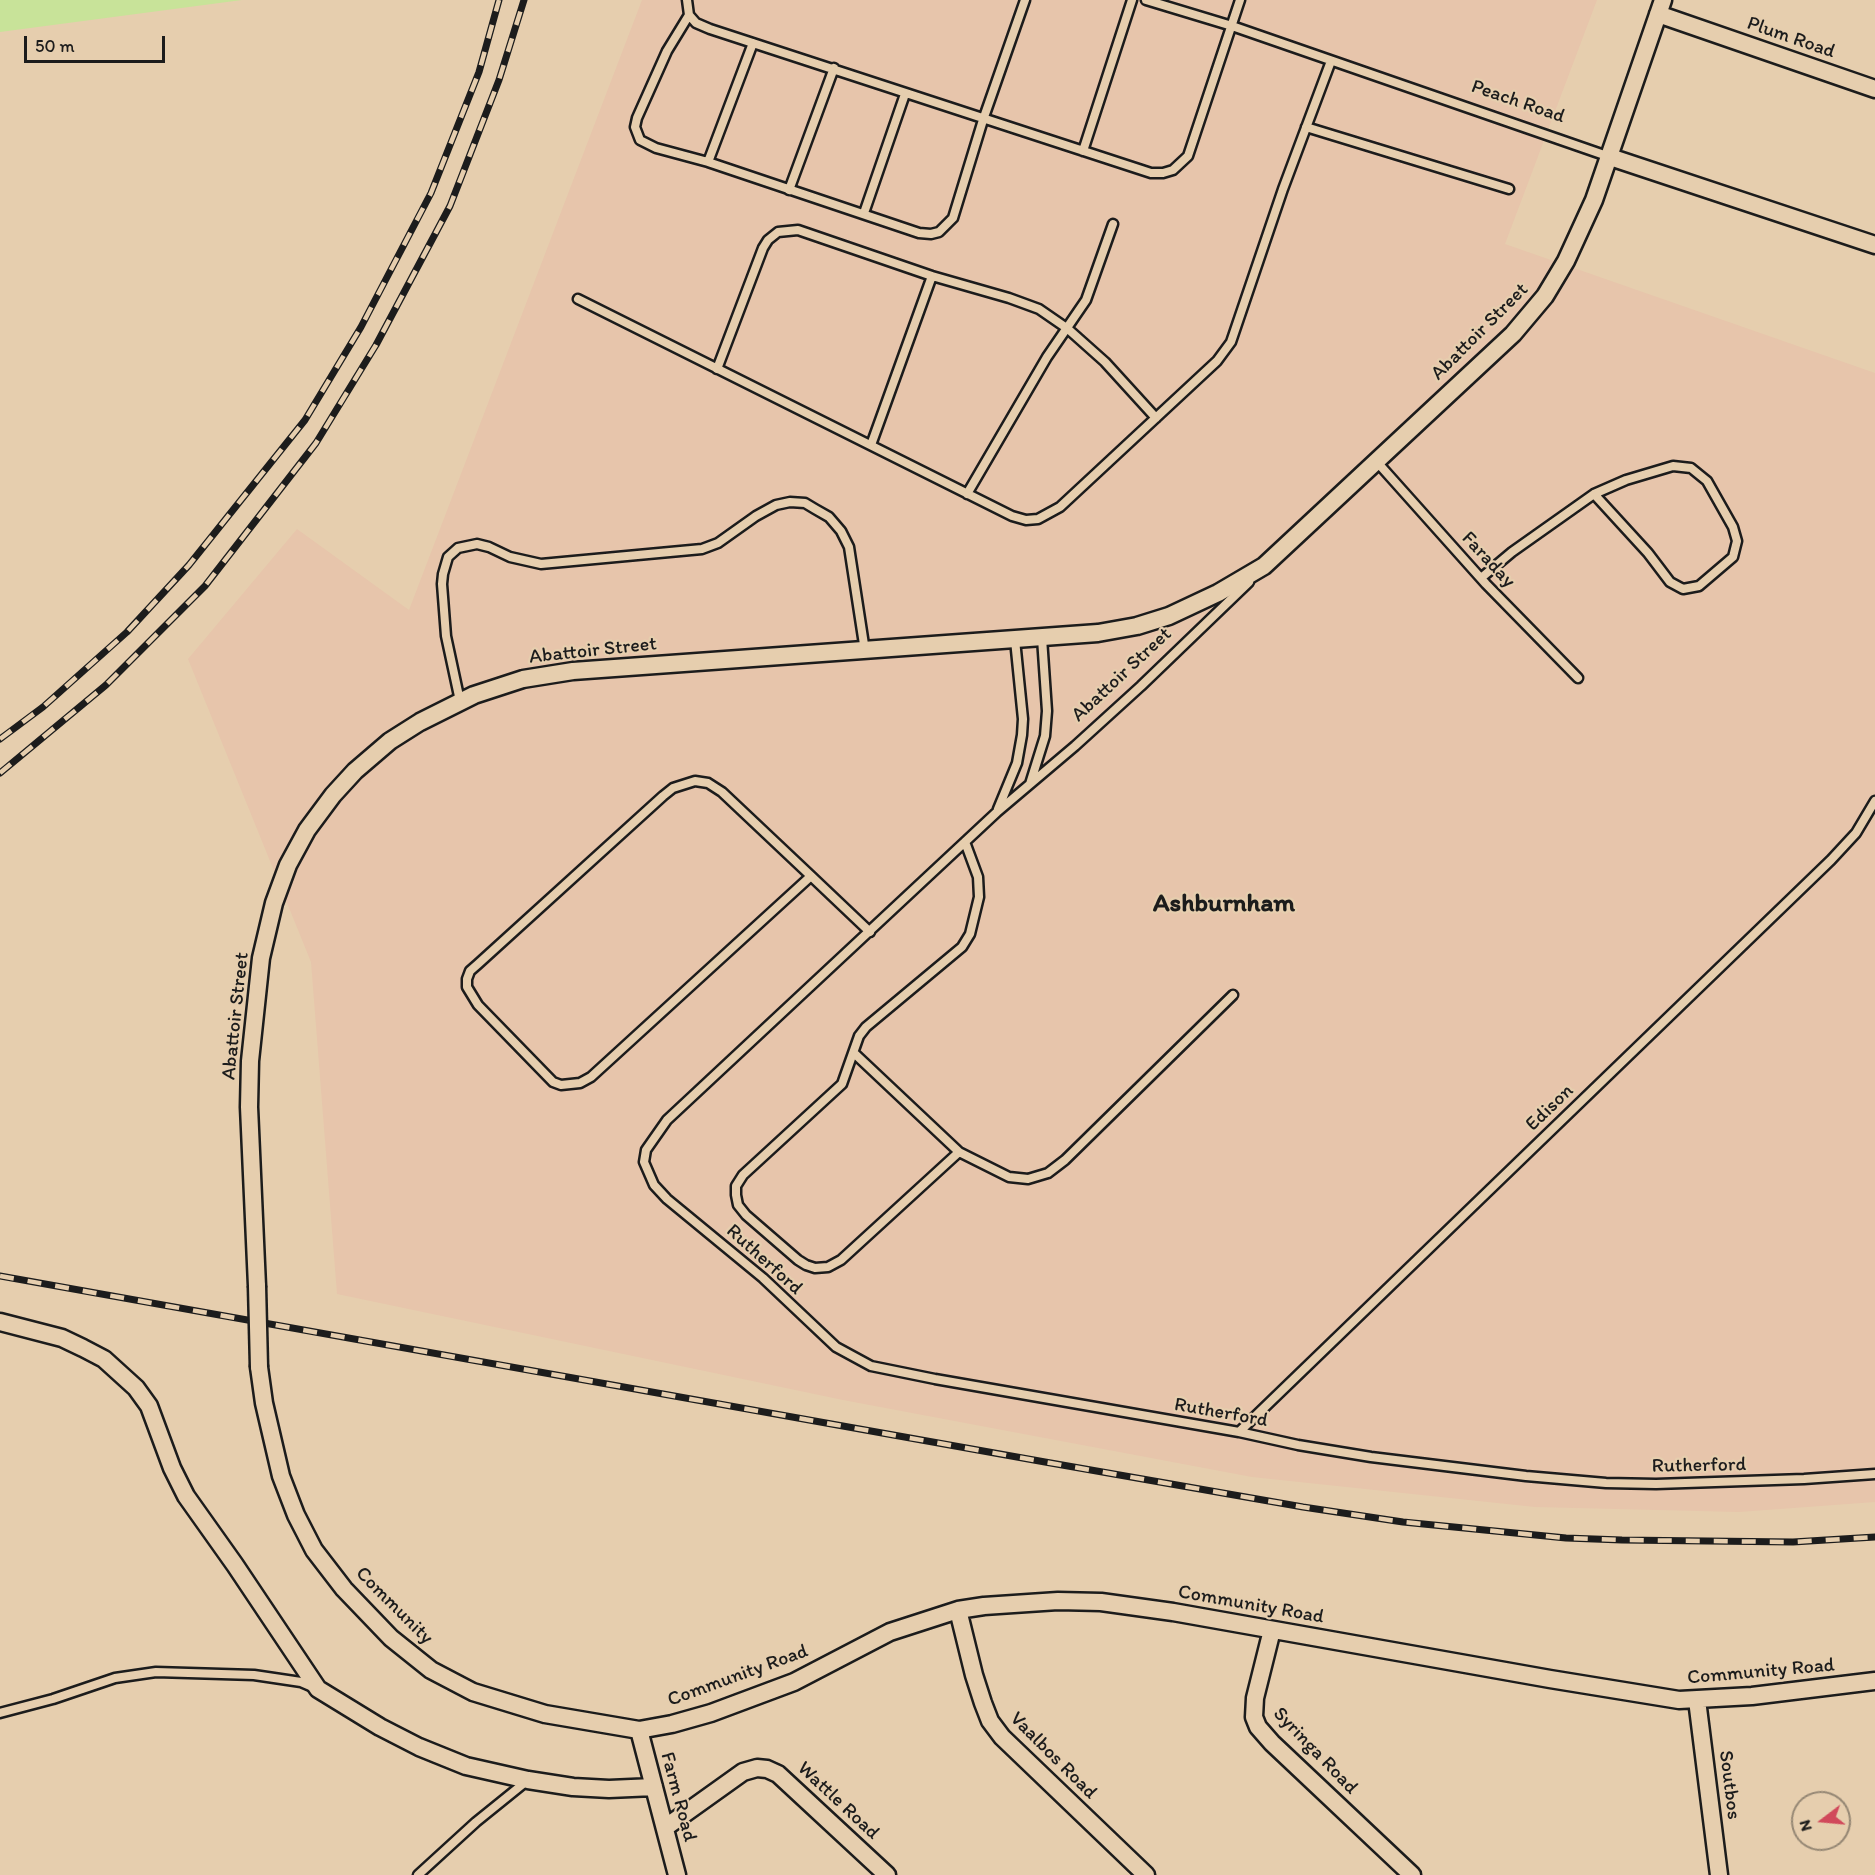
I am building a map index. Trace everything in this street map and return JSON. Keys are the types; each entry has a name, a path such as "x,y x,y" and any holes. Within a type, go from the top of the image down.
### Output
{"street":[{"name":"Plum Road","path":"1661,7 1875,89"},
{"name":"Abattoir Street","path":"259,1367 249,1107 250,1061 261,958 274,903 288,865 307,830 333,795 355,771 390,741 420,722 460,701 523,679 573,671 1098,633 1137,626 1168,616 1195,604 1264,566 1513,334 1545,296 1566,261 1594,200 1661,7"},
{"name":"Peach Road","path":"1610,157 1875,245"},
{"path":"0,1322 53,1335 83,1348 104,1359 136,1388 149,1406 172,1468 186,1496 318,1689 380,1727 419,1747 466,1766 528,1780 600,1788 654,1787"},
{"name":"Community","path":"259,1367 272,1444 296,1515 314,1550 345,1589 391,1638 431,1670 473,1692 545,1714 639,1730"},
{"name":"Community Road","path":"639,1730 711,1713 794,1682 890,1632 958,1610 1014,1603 1101,1602 1173,1612 1643,1695 1698,1700 1875,1681"},
{"name":"Vaalbos Road","path":"958,1610 974,1675 990,1721 1002,1737 1146,1875"},
{"name":"Syringa Road","path":"1272,1630 1255,1698 1254,1717 1258,1727 1412,1875"},
{"name":"Soutbos","path":"1698,1700 1719,1875"},
{"name":"Farm Road","path":"639,1730 677,1875"},
{"name":"Wattle Road","path":"666,1827 743,1772 757,1768 767,1769 778,1774 887,1875"}],"lane":[{"path":"687,0 689,15 696,23 983,120 1151,173 1163,173 1180,165 1188,156 1240,0"},
{"path":"689,15 654,78 637,118 635,127 640,140 646,144 708,162 919,233 932,234 947,226 953,218 983,120 1025,0"},
{"path":"1083,151 1132,0"},
{"name":"Peach Road","path":"1146,0 1232,26 1610,157"},
{"path":"708,162 753,43"},
{"path":"578,299 1012,516 1026,520 1038,519 1060,507 1217,361 1231,342 1283,189 1331,61"},
{"path":"789,190 834,68"},
{"path":"864,213 905,94"},
{"path":"1306,127 1509,189"},
{"path":"967,494 1047,357 1086,300 1113,224"},
{"path":"717,369 763,248 768,240 778,232 798,230 932,276 1025,304 1054,318 1105,362 1156,418"},
{"path":"871,445 932,276"},
{"name":"Faraday","path":"1377,462 1481,578 1578,678"},
{"path":"1481,578 1512,552 1594,494 1626,480 1673,466 1691,468 1707,481 1733,527 1737,541 1733,557 1699,586 1683,589 1670,582 1648,553 1594,494"},
{"path":"460,701 446,636 442,584 448,557 458,548 477,544 510,557 541,564 702,549 718,543 776,505 790,502 805,503 815,508 829,517 841,531 849,547 865,651"},
{"name":"Abattoir Street","path":"644,1162 646,1150 667,1120 997,812 1149,679 1264,566"},
{"name":"Abattoir Street","path":"1030,784 1044,736 1047,711 1042,638"},
{"name":"Abattoir Street","path":"997,812 1017,763 1022,735 1023,719 1015,640"},
{"path":"811,876 591,1077 580,1083 561,1085 554,1082 478,1005 467,987 467,979 478,964 663,796 673,788 695,781 708,783 722,792 811,876 870,932"},
{"name":"Edison","path":"1239,1432 1831,860 1856,833 1875,801"},
{"path":"959,1152 841,1260 828,1267 815,1268 806,1265 746,1215 738,1204 736,1195 736,1186 740,1180 842,1084 860,1036 866,1027 962,947 970,934 979,897 978,877 965,842"},
{"path":"855,1054 959,1152 1009,1177 1028,1179 1047,1173 1065,1160 1233,995"},
{"name":"Rutherford","path":"644,1162 654,1185 667,1199 763,1278 836,1347 872,1366 934,1380 1239,1432 1298,1445 1371,1457 1526,1476 1606,1483 1744,1481 1875,1474"},
{"path":"0,1713 54,1699 115,1678 156,1672 254,1676 301,1682 318,1689"},
{"path":"418,1875 458,1838 528,1780"}],"shaded area":[{"name":"Ashburnham","path":"642,0 1597,0 1505,244 1875,373 1875,1502 1739,1512 1535,1507 1252,1477 843,1400 337,1294 311,962 188,659 297,529 409,610"}],"green space":[{"path":"0,0 242,0 0,32"}],"railway":[{"path":"0,739 43,707 127,632 189,565 305,420 361,327 431,193 479,72 499,0"},
{"path":"0,773 106,685 205,586 316,443 376,345 450,206 499,80 524,0"},
{"path":"0,1276 1045,1462 1403,1522 1566,1538 1622,1540 1793,1542 1875,1537"}],"district":[{"name":"Ashburnham","path":"1224,904"}]}
